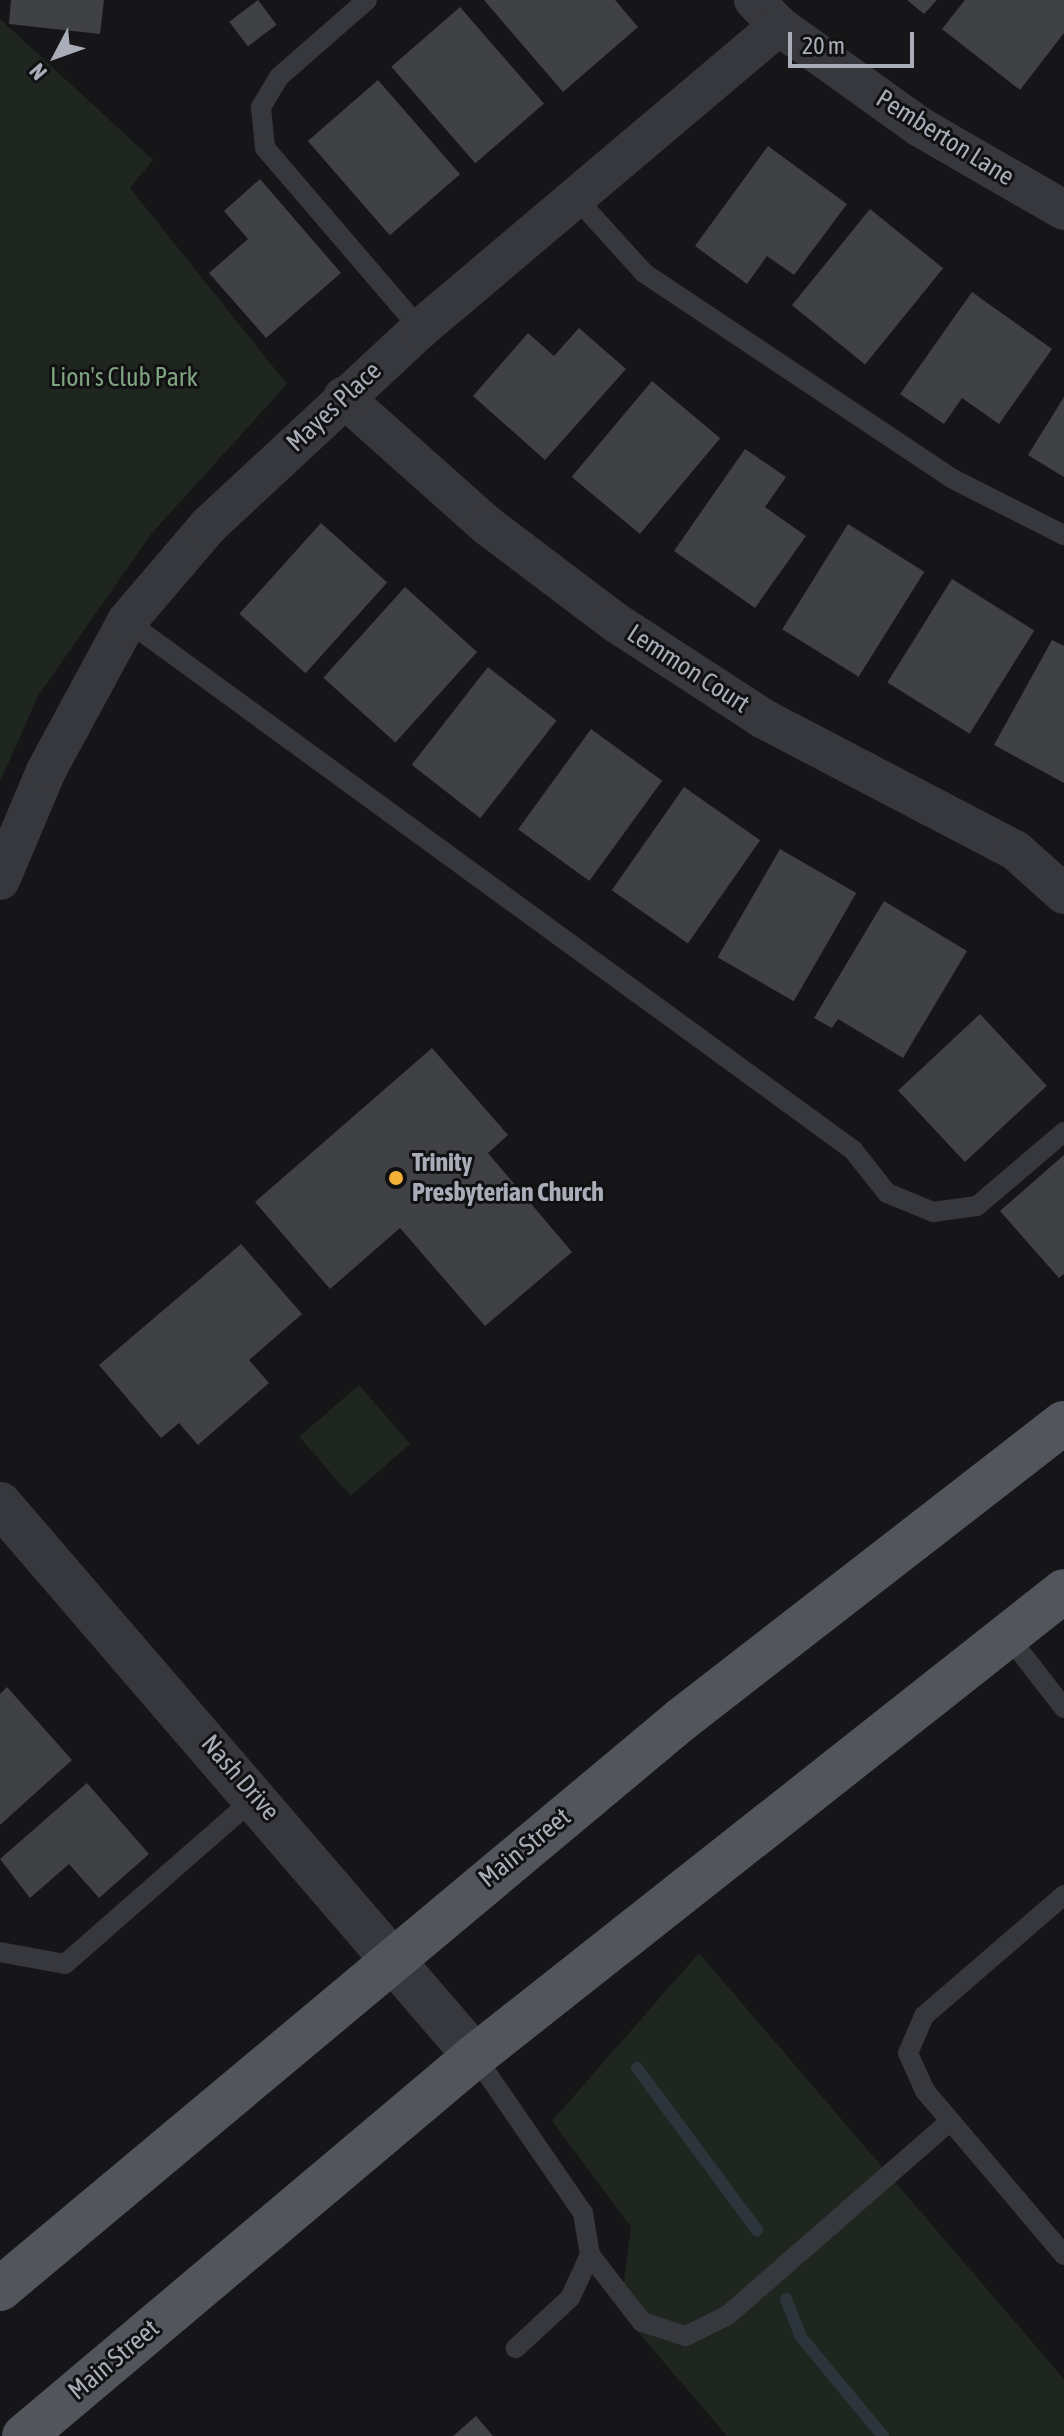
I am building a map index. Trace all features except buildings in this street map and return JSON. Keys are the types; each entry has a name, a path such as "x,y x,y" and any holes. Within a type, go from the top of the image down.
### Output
{"main road":[{"name":"Main Street","path":"0,2289 391,1958 682,1719 1064,1423"},
{"name":"Main Street","path":"24,2436 475,2056 1064,1591"}],"street":[{"name":"Mayes Place","path":"0,880 46,771 127,621 208,526 343,397 577,199 767,13"},
{"name":"Pemberton Lane","path":"767,13 920,127 1064,210"},
{"name":"Lemmon Court","path":"343,397 488,526 615,622 762,718 1015,850 1064,894"},
{"name":"Nash Drive","path":"0,1504 257,1796 475,2056"}],"lane":[{"path":"366,0 279,77 261,107 265,148 420,329"},
{"path":"577,199 656,282 951,478 1064,535"},
{"path":"127,621 853,1150 887,1193 933,1212 977,1206 1064,1132"},
{"path":"1008,1636 1064,1708"},
{"path":"0,1952 65,1964 257,1796"},
{"path":"1064,1895 924,2016 908,2053 925,2091 1064,2255"},
{"path":"475,2056 583,2213 590,2255 642,2322 686,2336 728,2315 950,2121"},
{"path":"516,2348 570,2298 590,2255"}],"green space":[{"name":"Lion's Club Park","path":"0,19 153,160 130,188 287,384 152,533 38,696 0,782"},
{"path":"359,1385 410,1444 351,1496 299,1437"},
{"path":"699,1953 1064,2379 1064,2436 727,2436 620,2311 631,2227 552,2121"}],"waterway":[{"path":"637,2068 757,2230"},
{"path":"786,2299 801,2337 883,2436"}],"place":[{"name":"Trinity Presbyterian Church","path":"396,1178"}]}
